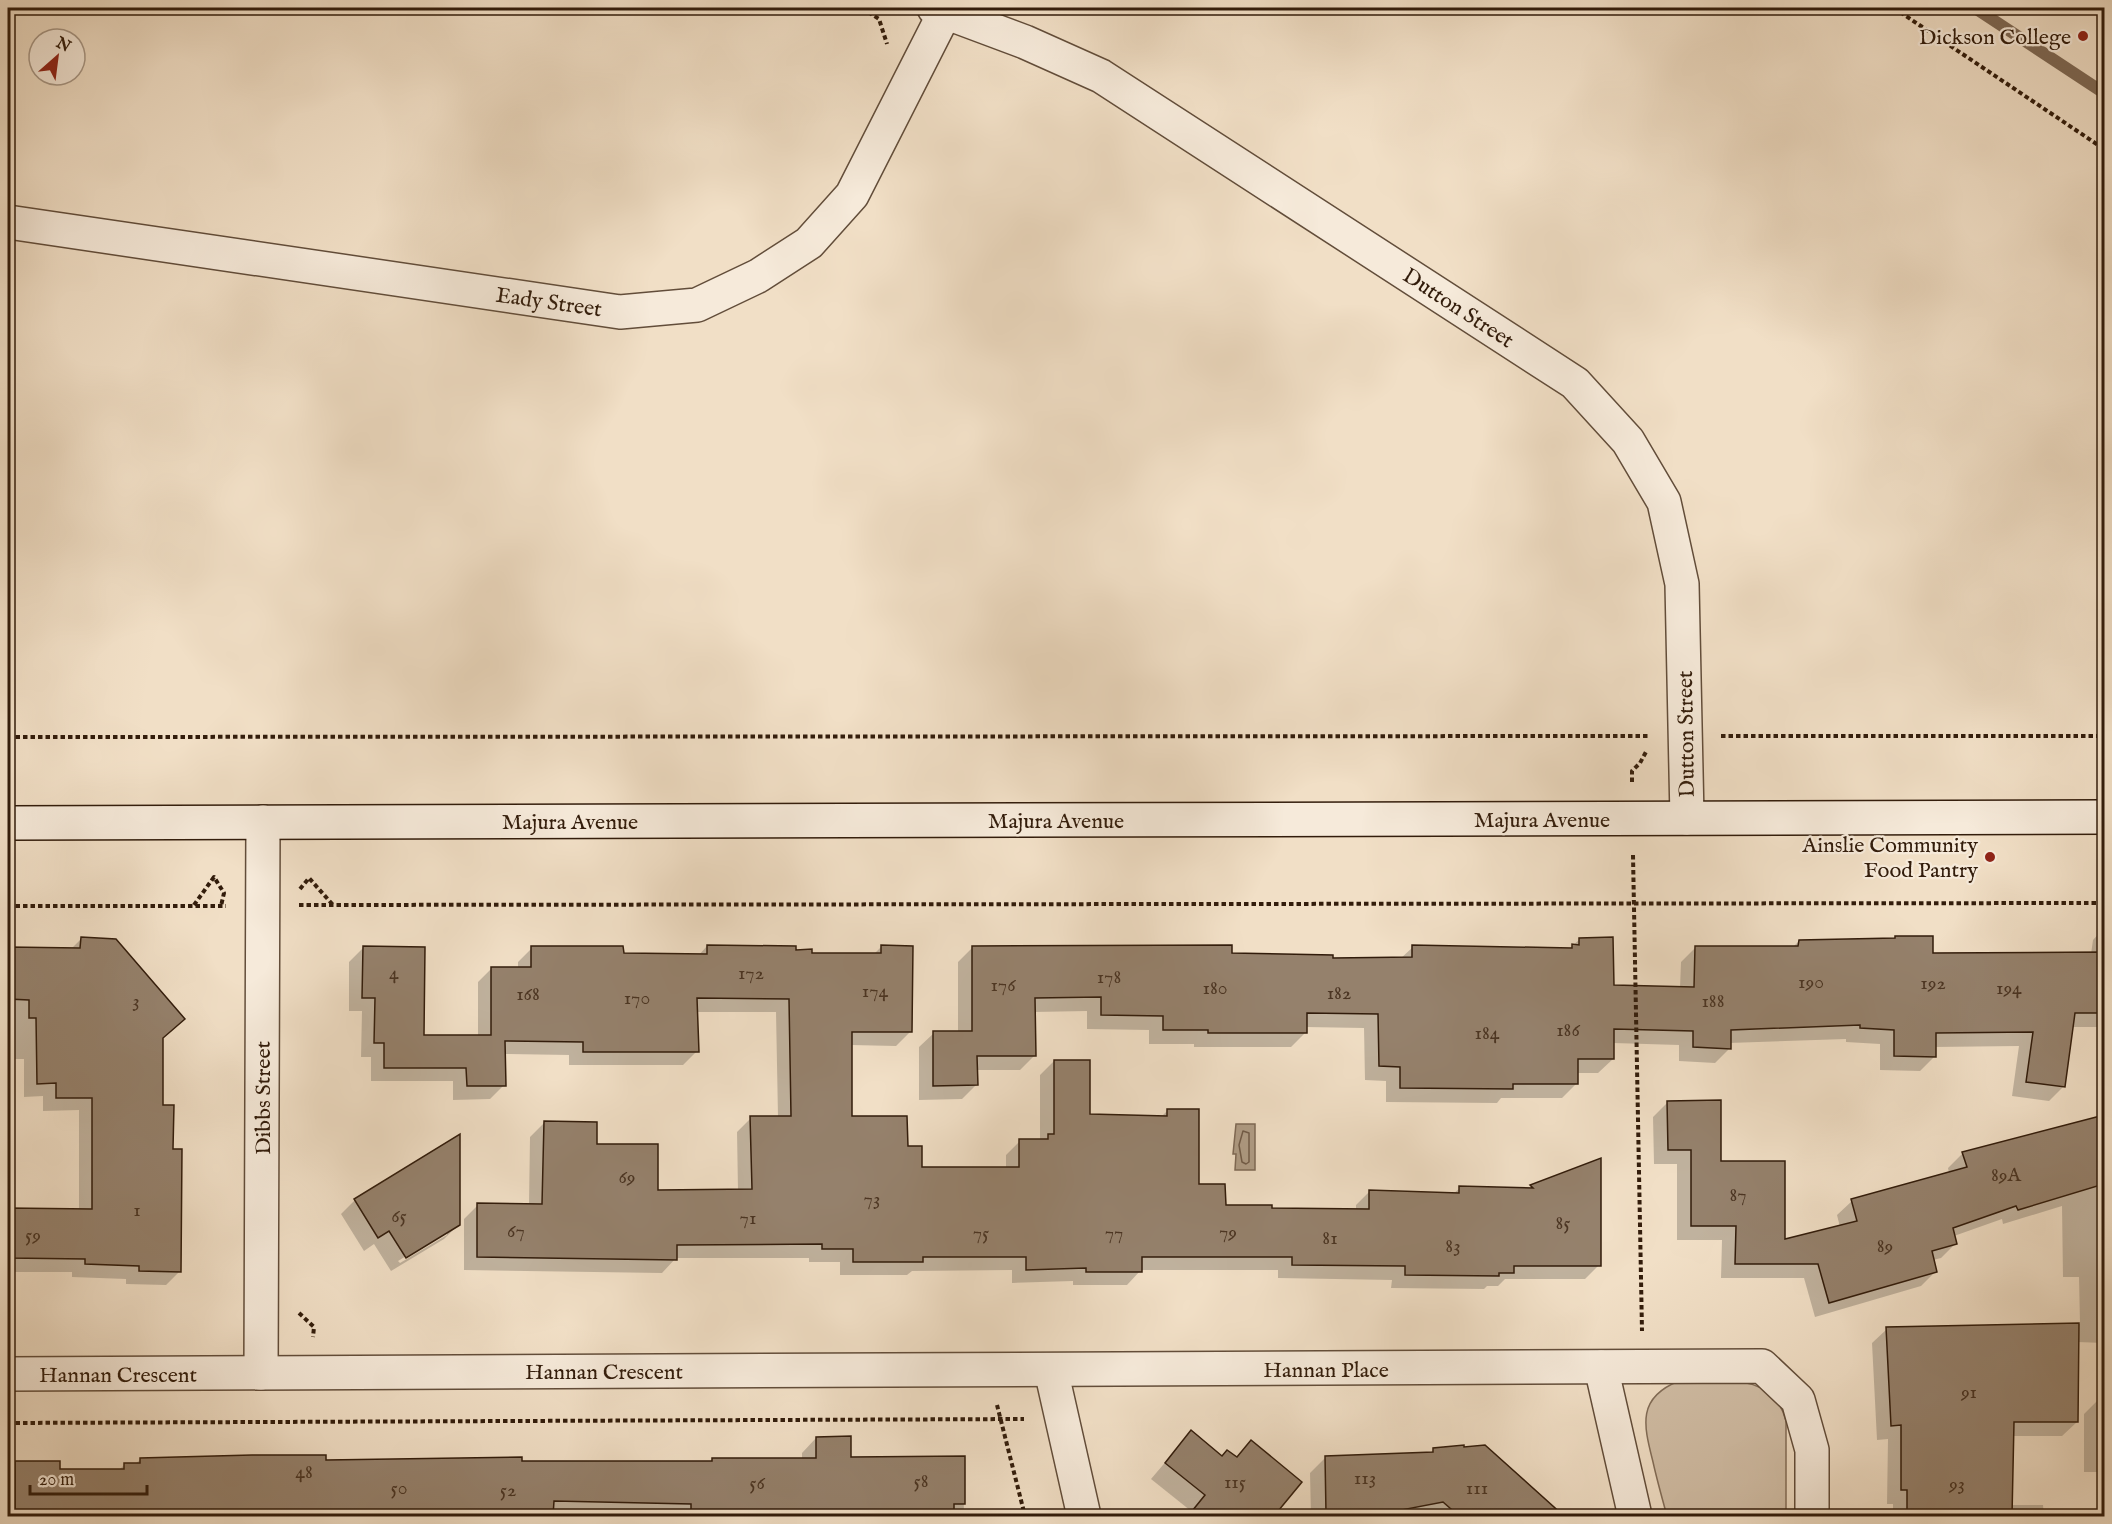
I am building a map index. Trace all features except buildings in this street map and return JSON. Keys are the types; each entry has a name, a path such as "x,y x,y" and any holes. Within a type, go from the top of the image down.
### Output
{"street":[{"name":"Eady Street","path":"8,222 620,312 697,305 758,276 809,243 852,195 940,10"},
{"name":"Dutton Street","path":"940,10 1025,42 1101,76 1575,383 1628,441 1664,502 1682,584 1687,818"},
{"name":"Majura Avenue","path":"8,823 2104,818"},
{"name":"Dibbs Street","path":"261,1373 263,822"},
{"name":"Hannan Place","path":"1051,1370 1762,1366 1798,1400 1812,1450 1812,1516"},
{"path":"1601,1367 1635,1516"},
{"name":"Hannan Crescent","path":"8,1374 1051,1370"},
{"path":"1051,1370 1084,1516"}],"path":[{"path":"862,8 879,19 887,45"},
{"path":"1894,8 2104,149"},
{"path":"1643,1367 1632,771 1646,752 1647,725"},
{"path":"8,737 2104,736"},
{"path":"193,906 214,877 224,893 221,906"},
{"path":"8,906 2104,903"},
{"path":"988,1370 1025,1516"},
{"path":"8,1423 1001,1420 1028,1418"}],"shaded area":[{"path":"1679,1381 1743,1382 1770,1393 1779,1405 1786,1421 1786,1516 1667,1516 1647,1437 1646,1414 1656,1396"}],"water":[{"path":"1236,1124 1255,1124 1255,1170 1235,1170 1236,1154 1233,1154"}],"waterway":[{"path":"1975,8 2104,93"}],"place":[{"name":"Dickson College","path":"2083,36"},
{"name":"Ainslie Community Food Pantry","path":"1990,857"}]}
